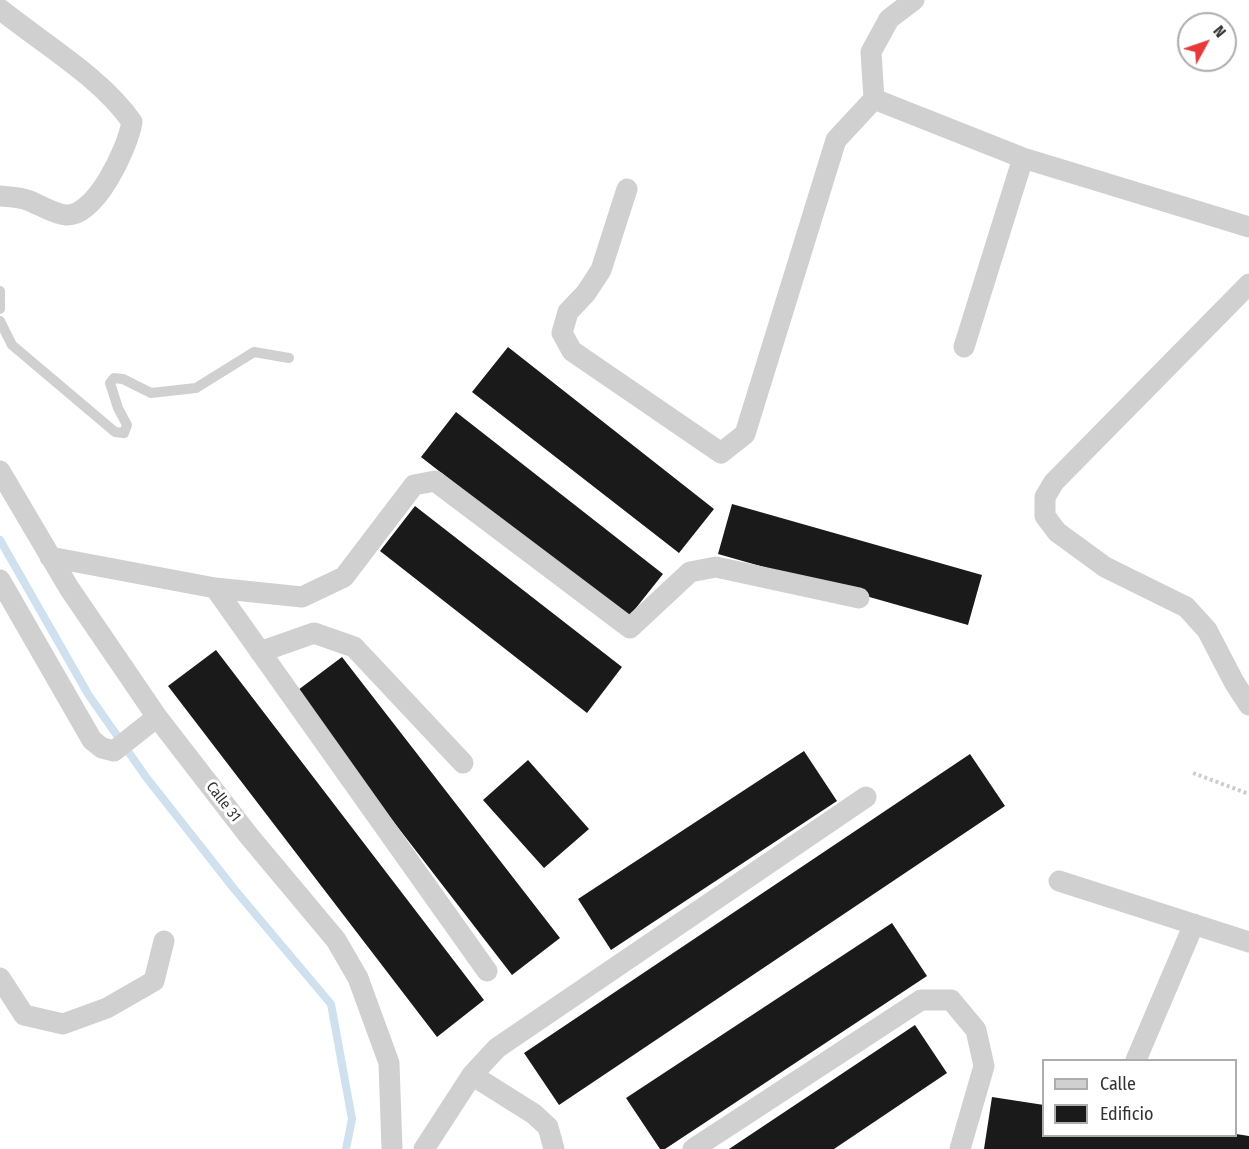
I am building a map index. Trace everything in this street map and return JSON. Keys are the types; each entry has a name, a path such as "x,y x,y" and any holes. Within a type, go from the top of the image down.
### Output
{"street":[{"path":"627,189 601,270 586,293 568,312 562,333 572,351 721,453 745,434 836,140 874,99 871,52 889,19 914,0"},
{"path":"0,9 95,83 123,109 132,122 129,138 108,178 92,202 78,213 65,215 25,199 0,196"},
{"path":"874,99 1023,158 1249,227"},
{"path":"964,347 1023,158"},
{"path":"1249,284 1054,482 1045,497 1045,516 1057,532 1105,567 1186,608 1207,630 1234,682 1249,705"},
{"name":"Calle 31","path":"0,471 69,588 157,717 249,836 336,940 358,978 389,1063 392,1149"},
{"path":"50,557 215,588 302,597 344,577 414,484 435,481 630,628 690,572 716,567 859,598"},
{"path":"0,580 92,740 102,748 114,752 157,717"},
{"path":"215,588 488,971"},
{"path":"260,652 314,633 354,646 463,763"},
{"path":"424,1149 472,1075 497,1048 866,797"},
{"path":"1059,881 1249,942"},
{"path":"1136,1059 1194,924"},
{"path":"0,978 24,1015 63,1024 107,1008 154,981 164,941"},
{"path":"693,1149 921,1000 951,1000 976,1030 984,1066 960,1149"},
{"path":"472,1075 534,1114 548,1127 554,1149"}],"lane":[{"path":"0,291 0,309"},
{"path":"0,321 12,345 115,432 124,433 127,425 118,408 110,383 114,378 123,379 151,393 196,388 254,352 289,357"}],"path":[{"path":"1193,773 1249,794"}],"building":[{"path":"508,347 714,509 679,553 472,392"},
{"path":"456,412 663,574 628,618 421,457"},
{"path":"732,504 982,575 968,625 718,554"},
{"path":"415,506 622,667 587,713 380,551"},
{"path":"216,650 484,1000 437,1037 168,686"},
{"path":"342,657 560,938 512,975 294,693"},
{"path":"804,751 837,801 611,950 578,899"},
{"path":"970,754 1005,806 559,1105 524,1053"},
{"path":"528,760 589,829 544,868 483,800"},
{"path":"892,923 927,976 665,1149 660,1149 626,1098"},
{"path":"915,1025 947,1073 834,1149 729,1149"},
{"path":"992,1097 1042,1105 1042,1137 1237,1137 1237,1134 1249,1136 1249,1149 984,1149"}],"waterway":[{"path":"0,540 88,694 146,777 235,890 331,1004 352,1119 346,1149"}]}
